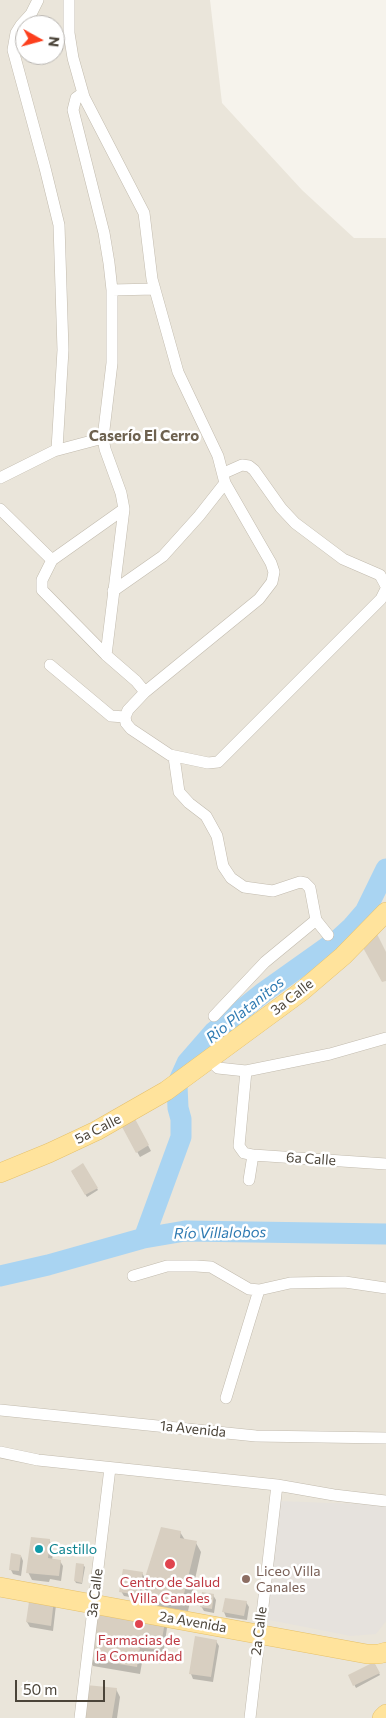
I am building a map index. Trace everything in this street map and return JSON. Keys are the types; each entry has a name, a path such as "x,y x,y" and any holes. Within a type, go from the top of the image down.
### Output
{"main road":[{"name":"3a Calle","path":"190,1073 302,991 343,956 386,912"},
{"name":"5a Calle","path":"0,1172 49,1153 96,1131 166,1091 190,1073"},
{"name":"2a Avenida","path":"0,1588 367,1654 386,1652"},
{"path":"382,1718 386,1714"}],"street":[{"path":"38,0 31,14 16,33 12,50 59,225 63,350 57,450"},
{"path":"69,0 69,33 73,58 83,93 144,213 150,268 178,372 218,456 224,478 272,563 274,572 272,582 259,599 145,692 128,710 125,717 126,723 174,757 208,763 218,762 381,598 386,587 380,575 344,559 295,524 254,470 249,466 242,465 224,478 199,516 163,556 113,590"},
{"path":"83,93 76,98 72,110 104,233 112,290 112,363 103,438 105,449 121,493 124,509 106,655"},
{"path":"112,290 155,289"},
{"path":"0,478 57,450 103,438"},
{"path":"0,509 52,560"},
{"path":"124,509 52,560 42,580 42,590 145,692"},
{"path":"50,665 111,716 125,717"},
{"path":"174,757 179,792 189,803 206,816 217,836 223,866 231,878 244,887 273,891 300,882 305,883 310,888 316,920 328,935"},
{"path":"214,1016 265,962 316,920"},
{"path":"208,1059 218,1068 246,1072 330,1054 386,1038"},
{"name":"6a Calle","path":"246,1072 239,1146 244,1153 253,1155 386,1160"},
{"path":"248,1180 253,1155"},
{"path":"133,1276 167,1266 211,1267 249,1289 259,1290 290,1283 345,1282 386,1288"},
{"path":"226,1398 259,1290"},
{"name":"1a Avenida","path":"0,1410 256,1436 386,1438"},
{"path":"0,1452 38,1460 277,1485 386,1502"},
{"name":"3a Calle","path":"80,1718 110,1468"},
{"name":"2a Calle","path":"250,1718 258,1634 277,1485"}],"shaded area":[{"path":"0,0 210,0 222,103 302,190 354,238 386,238 386,1718 0,1718"},
{"path":"279,1501 386,1505 386,1621 376,1634 351,1636 264,1619"}],"building":[{"path":"375,930 386,952 386,981 382,982 361,944"},
{"path":"134,1117 149,1145 136,1153 121,1125"},
{"path":"83,1163 98,1188 85,1195 71,1171"},
{"name":"Centro de Salud Villa Canales","path":"161,1527 181,1531 180,1538 197,1541 182,1602 148,1596 150,1588 142,1587"},
{"name":"Castillo","path":"31,1537 50,1539 48,1558 61,1560 59,1576 26,1573"},
{"path":"11,1553 21,1555 19,1571 9,1570"},
{"path":"76,1563 84,1564 82,1583 74,1581"},
{"path":"123,1569 143,1572 139,1595 119,1592"},
{"path":"202,1592 214,1594 212,1609 200,1607"},
{"path":"30,1595 54,1599 51,1626 26,1622"},
{"path":"225,1598 247,1601 244,1616 222,1612"},
{"path":"94,1614 165,1622 160,1650 140,1647 137,1667 88,1659"},
{"path":"195,1636 217,1640 211,1677 189,1674"},
{"path":"374,1662 380,1673 353,1686 348,1675"},
{"path":"86,1685 117,1688 112,1718 82,1718"}],"waterway":[{"name":"Rio Platanitos","path":"144,1238 181,1137 177,1085 187,1063 214,1032 264,992 340,938 352,927 365,912 386,869"},
{"name":"Río Villalobos","path":"0,1276 48,1265 144,1238 185,1231 386,1234"}],"place":[{"name":"Castillo","path":"39,1549"},
{"name":"Centro de Salud Villa Canales","path":"170,1564"},
{"name":"Liceo Villa Canales","path":"246,1579"},
{"name":"Farmacias de la Comunidad","path":"139,1624"}],"district":[{"name":"Caserío El Cerro","path":"144,436"}]}
